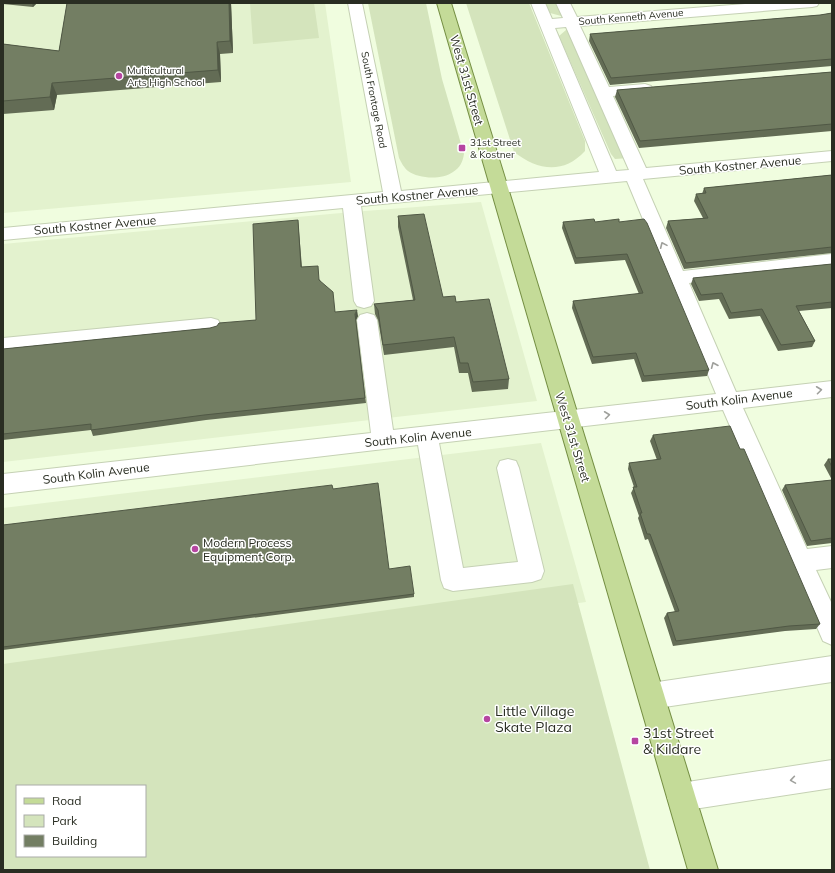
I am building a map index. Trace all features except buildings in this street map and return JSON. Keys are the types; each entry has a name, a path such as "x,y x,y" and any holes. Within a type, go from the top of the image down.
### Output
{"main road":[{"name":"West 31st Street","path":"444,3 703,870"}],"street":[{"name":"South Frontage Road","path":"355,3 392,197"},
{"path":"538,3 610,177"},
{"path":"563,3 603,92 637,174 677,278 729,401 832,633"},
{"name":"South Kenneth Avenue","path":"546,24 812,3"},
{"path":"603,92 658,87"},
{"name":"South Kostner Avenue","path":"3,234 832,156"},
{"path":"351,201 383,440"},
{"path":"677,278 832,261"},
{"path":"3,346 211,325"},
{"name":"South Kolin Avenue","path":"3,484 832,389"},
{"path":"427,436 453,580 532,571 508,468"},
{"path":"800,561 832,557"},
{"path":"650,696 832,669"},
{"path":"681,797 832,774"}],"shaded area":[{"path":"3,3 325,3 351,182 3,213"},
{"path":"481,202 537,401 3,462 3,244 352,212"},
{"path":"541,443 586,602 3,682 3,508"}],"green space":[{"path":"250,3 314,3 319,38 253,44"},
{"path":"368,3 426,3 442,79 464,154 462,162 459,166 448,175 430,178 418,176 407,170 399,158"},
{"path":"466,3 529,3 585,141 585,151 577,159 559,167 541,166 532,163 514,152"},
{"path":"545,3 559,3 565,17 550,13"},
{"path":"570,28 629,158 615,159 611,154 559,36"},
{"path":"573,584 650,870 3,870 3,664"}],"place":[{"name":"Multicultural Arts High School","path":"119,76"},
{"name":"31st Street & Kostner","path":"462,148"},
{"name":"Modern Process Equipment Corp.","path":"195,549"},
{"name":"Little Village Skate Plaza","path":"487,719"},
{"name":"31st Street & Kildare","path":"635,741"}]}
